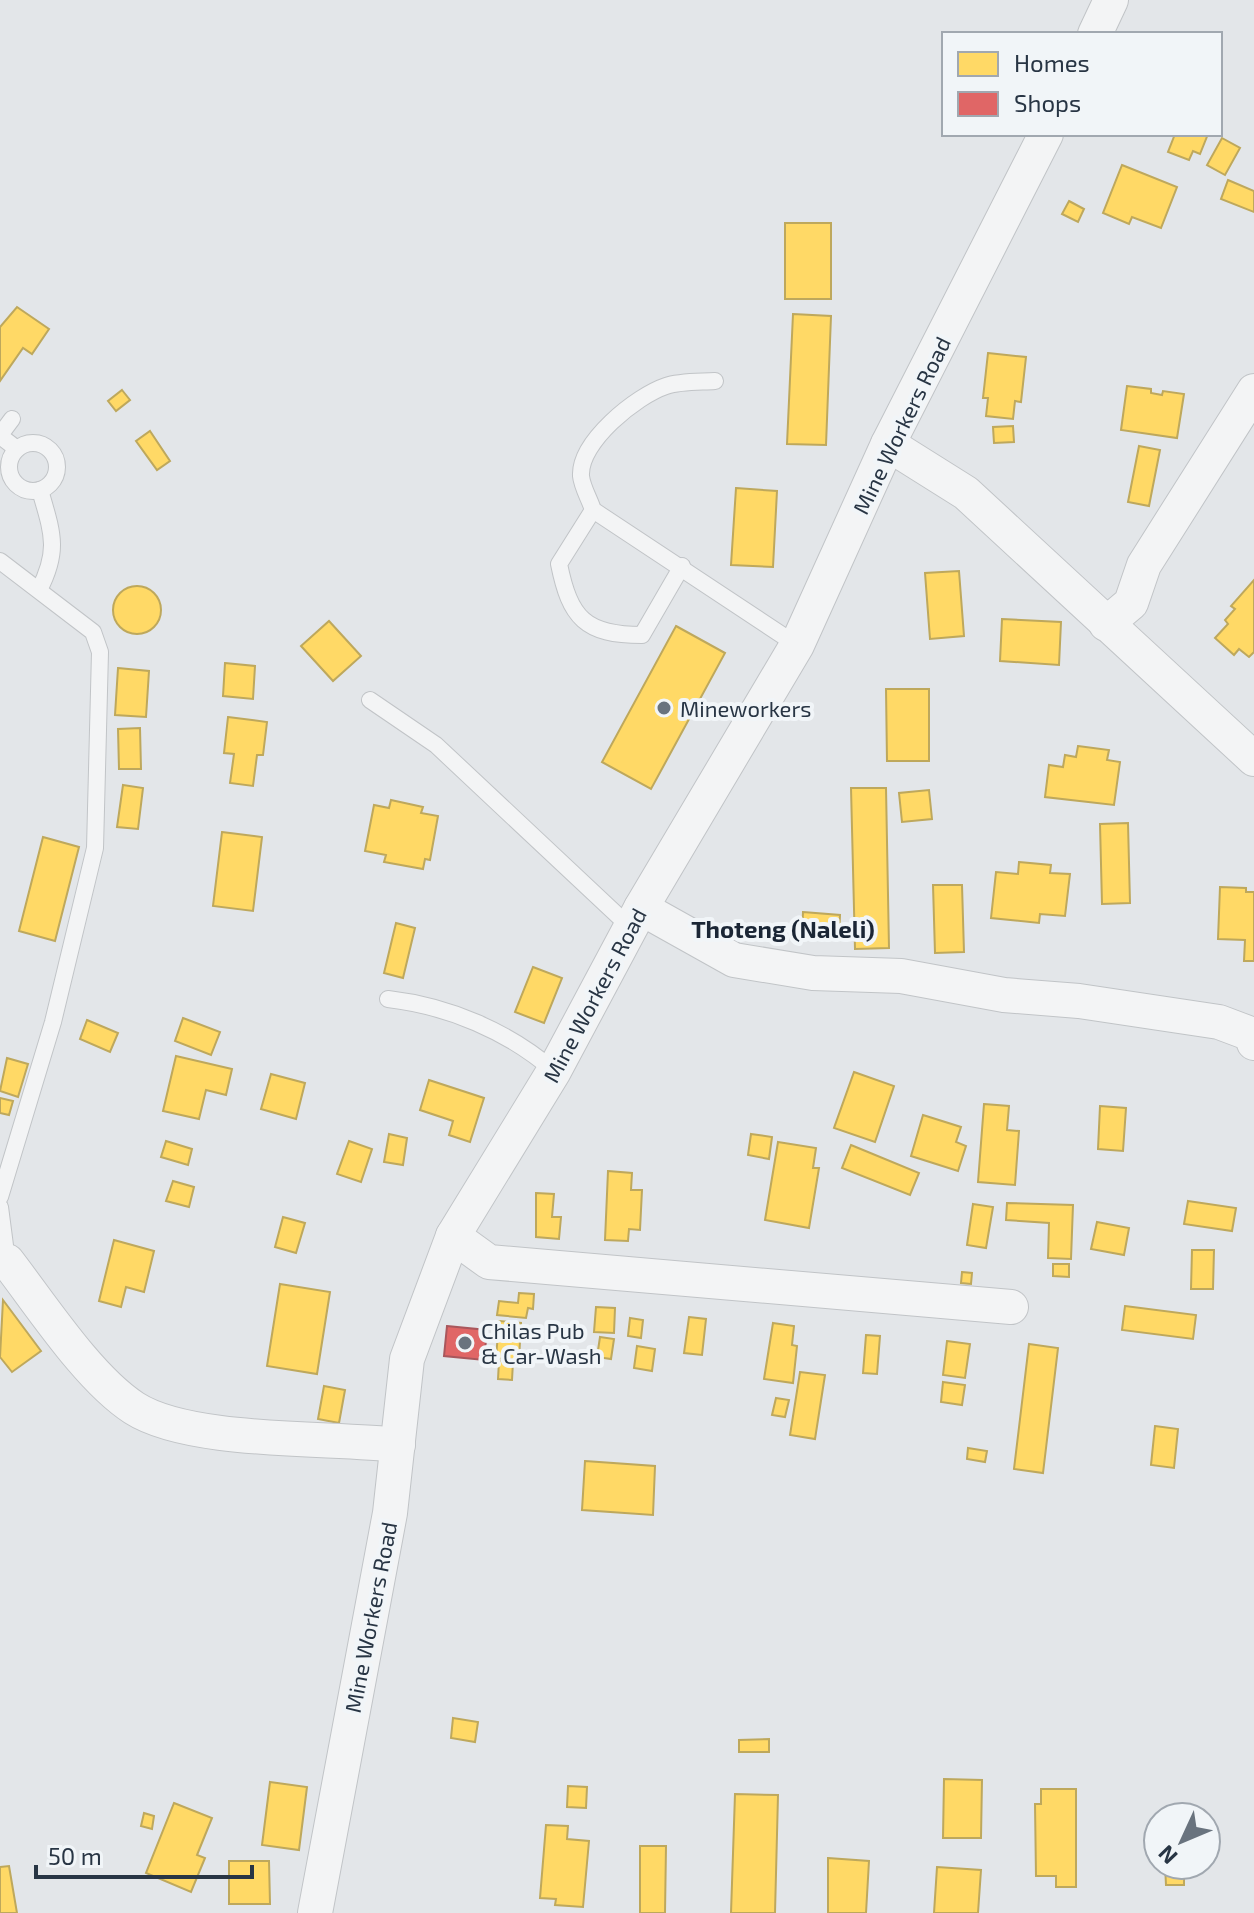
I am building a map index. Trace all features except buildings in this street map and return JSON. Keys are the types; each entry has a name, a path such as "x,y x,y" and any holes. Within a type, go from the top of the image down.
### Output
{"street":[{"path":"1096,32 1111,0"},
{"name":"Mine Workers Road","path":"315,1913 390,1513 407,1359 453,1236 554,1071 635,918 797,645 888,444 1045,136"},
{"path":"1106,624 1131,603 1144,565 1254,391"},
{"path":"888,444 966,493 1254,759"},
{"path":"635,918 734,960 813,973 901,976 1004,995 1079,1001 1219,1022 1251,1034 1254,1043"},
{"path":"453,1236 489,1262 1011,1307"},
{"path":"3,1261 69,1342 135,1409 178,1424 279,1439 346,1439 398,1445"}],"lane":[{"path":"715,381 665,386 604,429 584,454 581,477 593,510 682,566 797,645"},
{"path":"12,419 0,435 17,449"},
{"path":"36,443 53,454 57,472 54,480 40,490 23,489 11,476 9,468 17,449 36,443"},
{"path":"39,590 52,565 54,548 40,490"},
{"path":"593,510 559,564 566,597 584,622 609,635 642,635 682,566"},
{"path":"0,561 93,632 100,652 95,848 53,1022 0,1197"},
{"path":"370,700 436,745 635,918"},
{"path":"388,999 428,1004 479,1024 534,1054 554,1071"},
{"path":"0,1207 3,1261"}],"place":[{"name":"Mineworkers","path":"664,708"},
{"name":"Chilas Pub & Car-Wash","path":"465,1343"}],"district":[{"name":"Thoteng (Naleli)","path":"783,928"}]}
